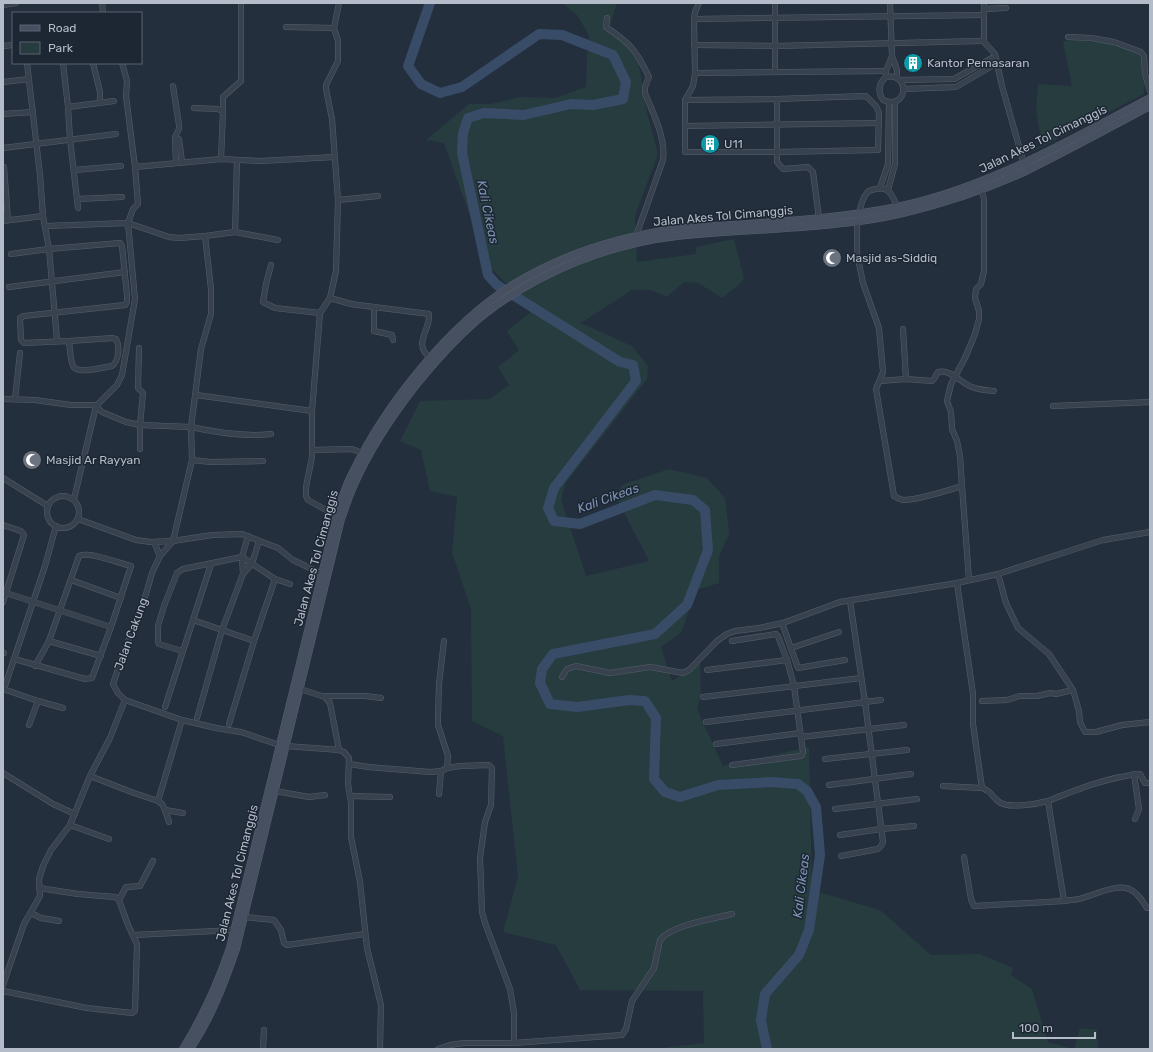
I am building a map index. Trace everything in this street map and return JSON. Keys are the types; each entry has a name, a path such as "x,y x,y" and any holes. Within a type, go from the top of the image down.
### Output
{"main road":[{"name":"Jalan Akes Tol Cimanggis","path":"183,1049 204,1014 245,917 275,792 282,746 300,689 341,519 352,488 367,450 391,406 430,358 464,324 486,309 556,270 587,258 640,242 676,236 823,220 897,207 980,186 1150,98"},
{"path":"823,220 857,221 930,206 980,186 1024,172 1150,106"},
{"name":"Jalan Akes Tol Cimanggis","path":"190,1049 210,1015 226,979 233,948 235,930 282,746 337,513 351,474 397,410 435,362 486,309 513,285 553,264 585,251 636,236 677,229 823,220"}],"street":[{"path":"3,4 16,3"},
{"path":"221,159 223,97 241,81 241,3"},
{"path":"337,513 326,510 308,500 306,496 306,487 312,457 312,411 320,313 330,298 336,271 338,200 332,119 326,85 338,61 338,41 334,28 339,3"},
{"path":"684,100 866,96 876,106 879,113 878,150 685,152 684,100 693,86 695,73 694,19 698,3"},
{"path":"775,3 775,72"},
{"path":"890,3 892,56 897,70 898,79"},
{"path":"1006,8 984,6 983,41 995,54 1002,86 1024,164"},
{"path":"694,19 984,15"},
{"path":"607,18 606,26 633,48 641,60 648,77 645,93 663,140 663,160 636,236"},
{"path":"286,27 334,28"},
{"path":"1068,37 1091,38 1114,42 1141,52 1144,56 1145,74 1150,91"},
{"path":"694,45 775,46 983,41"},
{"path":"886,78 886,71 892,56"},
{"path":"898,79 954,79 992,58"},
{"path":"27,64 58,340"},
{"path":"63,64 78,208"},
{"path":"93,64 100,92 100,103"},
{"path":"74,499 96,406 117,385 122,375 135,299 128,222 133,209 138,204 126,96 127,81 122,64"},
{"path":"904,89 956,87 992,66"},
{"path":"695,73 886,71"},
{"path":"892,76 903,84 904,89 899,100 895,102 883,100 880,95 880,83 886,78 892,76"},
{"path":"3,82 29,79"},
{"path":"954,79 956,87"},
{"path":"173,86 179,125 179,129 175,137 179,162"},
{"path":"871,101 880,95"},
{"path":"777,99 777,162 783,168 808,167 813,172 823,220"},
{"path":"68,107 114,101"},
{"path":"880,188 888,164 889,102"},
{"path":"888,190 894,164 895,102"},
{"path":"194,108 217,109 223,111"},
{"path":"3,114 33,112"},
{"path":"685,126 777,126 879,123"},
{"path":"3,148 116,134"},
{"path":"179,139 179,162"},
{"path":"135,167 221,159 237,161 335,157"},
{"path":"235,232 237,161"},
{"path":"74,170 121,166"},
{"path":"4,167 6,221 43,216"},
{"path":"969,580 960,456 952,429 951,412 947,401 954,375 965,358 975,334 979,319 979,311 975,298 976,289 981,284 984,271 984,199 980,186"},
{"path":"859,213 866,193 870,190 880,188 888,190 897,207"},
{"path":"77,199 122,196"},
{"path":"338,200 378,196"},
{"path":"857,221 857,254 863,283 879,328 883,372 876,389 894,496 904,500 928,496 962,486"},
{"path":"46,226 128,222 169,237 179,238 235,232 278,240"},
{"path":"173,541 192,460 191,427 201,349 211,314 211,289 205,236"},
{"path":"11,254 120,243 123,251 127,295 127,302 125,305 54,312 22,316 20,318 21,340 24,343 58,340 116,339 118,342 116,363 112,366 82,371 76,370 72,365 69,341"},
{"path":"271,265 263,302 275,308 320,313"},
{"path":"9,287 124,272"},
{"path":"330,298 374,308 429,314 425,329 423,347 425,353 430,358"},
{"path":"374,308 374,331 392,335 393,340"},
{"path":"903,329 906,379"},
{"path":"139,348 138,388 143,393 140,425 140,449"},
{"path":"15,399 20,353"},
{"path":"880,381 906,379 932,381 940,371 954,375 971,387 994,391"},
{"path":"196,395 312,411"},
{"path":"3,399 35,400 71,405 96,406 102,412 126,422 140,425 191,427 245,436 271,434"},
{"path":"1053,406 1150,402"},
{"path":"312,450 367,450"},
{"path":"192,460 211,462 264,461"},
{"path":"3,478 48,506"},
{"path":"60,496 67,496 74,499 80,512 78,519 69,527 62,528 56,526 48,517 48,506 54,499 60,496"},
{"path":"78,519 136,540 154,542 173,541 212,535 235,533 242,534 278,548 293,560 322,574"},
{"path":"3,525 21,531 24,535 3,602"},
{"path":"56,526 34,601 4,689 63,708"},
{"path":"562,677 567,669 576,666 610,673 650,667 683,673 689,670 717,641 727,634 735,631 782,623 840,602 957,583 998,574 1103,540 1150,532"},
{"path":"243,574 242,557 248,536"},
{"name":"Jalan Cakung","path":"125,700 118,693 114,684 122,657 146,594 152,573 160,556 173,541"},
{"path":"197,718 222,630 243,574 252,564 259,541"},
{"path":"154,542 160,556"},
{"path":"18,660 35,666 85,679 90,679 94,676 131,566 96,556 83,554 79,556 49,641 35,666"},
{"path":"182,651 159,644 158,642 158,626 177,572 183,569 242,557 275,579 290,584"},
{"path":"165,707 202,588 211,564"},
{"path":"998,574 1006,603 1018,628 1049,654 1073,690 1079,711 1080,722 1085,732 1096,732 1122,725 1150,722"},
{"path":"229,724 254,641 275,579"},
{"path":"71,580 121,598"},
{"path":"957,583 973,694 973,724 982,788"},
{"path":"6,593 111,627"},
{"path":"841,856 878,849 882,846 883,842 850,601"},
{"path":"193,620 254,641"},
{"path":"782,623 798,668 845,660"},
{"path":"791,648 839,632"},
{"path":"732,641 777,635 788,660 794,686 803,752 800,756 732,765"},
{"path":"49,641 101,656"},
{"path":"444,641 439,684 438,725 448,756 447,768"},
{"path":"707,670 788,660"},
{"path":"703,697 861,678"},
{"path":"300,689 322,696 330,703 339,750"},
{"path":"982,701 1007,700 1020,696 1037,696 1050,693 1056,694 1073,690"},
{"path":"322,696 365,696 381,698"},
{"path":"3,985 24,924 40,896 39,879 43,866 48,855 70,825 90,776 110,738 125,700 182,720 240,732 282,746 339,750 348,756 350,764 348,784 351,804 350,837 360,882 368,952 381,1005 380,1049"},
{"path":"706,722 881,700"},
{"path":"29,725 38,701"},
{"path":"158,801 182,720"},
{"path":"716,744 904,725"},
{"path":"825,759 907,750"},
{"path":"350,764 419,771 441,771 447,768 460,766 483,765 488,765 492,768 490,805 485,822 480,858 482,912 485,924 510,989 514,1013 514,1043"},
{"path":"440,794 441,771"},
{"path":"3,773 53,804 75,814"},
{"path":"829,785 911,774"},
{"path":"1134,774 1139,809 1135,819"},
{"path":"944,786 982,788 989,790 1002,804 1028,806 1048,801 1093,783 1121,776 1141,774 1145,783 1150,783"},
{"path":"90,776 158,801 162,804 169,822"},
{"path":"275,792 309,797 325,795"},
{"path":"350,796 390,797"},
{"path":"835,809 916,799"},
{"path":"1048,801 1064,901"},
{"path":"165,810 183,813"},
{"path":"70,825 109,839"},
{"path":"840,835 914,826"},
{"path":"964,857 971,899 974,906 1064,901 1079,899 1110,889 1123,888 1130,889 1147,908 1150,908"},
{"path":"118,900 126,887 140,886 153,861"},
{"path":"3,991 87,1008 132,1013 135,1011 137,944 118,900 115,897 78,894 39,888"},
{"path":"31,913 41,918 59,921"},
{"path":"438,1049 464,1043 514,1043 622,1035 626,1029 632,1001 654,968 660,940 663,936 682,926 732,914"},
{"path":"245,917 274,920 281,930 284,943 287,945 365,934"},
{"path":"134,935 235,930"},
{"path":"263,1049 264,1030"}],"green space":[{"path":"562,3 617,3 609,29 637,53 647,112 658,154 635,216 637,262 696,254 696,247 734,239 744,278 741,283 722,298 698,283 684,282 667,297 650,290 632,290 581,323 632,346 648,366 647,379 565,484 561,500 586,576 649,561 615,495 622,485 669,469 707,478 725,498 728,521 729,534 719,556 719,583 696,590 681,633 661,647 672,681 700,663 701,694 697,709 723,766 809,747 812,890 880,910 931,955 980,954 1013,968 1011,975 1032,989 1048,1042 1074,1049 654,1049 704,1043 703,991 580,990 556,945 503,932 518,877 503,736 472,721 471,609 452,553 457,497 430,491 421,450 400,441 420,401 490,399 509,385 498,367 519,350 507,331 538,306 512,289 487,264 444,143 426,140 469,104 491,104 520,97 555,98 586,87 589,35 577,15"},
{"path":"1073,40 1110,43 1146,55 1144,94 1022,157 1042,145 1036,110 1038,84 1072,86 1063,41"},
{"path":"1080,1028 1097,1030 1098,1049 1074,1049"}],"waterway":[{"name":"Kali Cikeas","path":"430,3 408,66 421,84 440,93 462,87 539,34 562,35 613,55 626,82 623,99 593,105 571,104 524,115 484,113 468,118 463,133 462,153 488,275 497,285 620,362 633,365 636,381 554,488 548,508 554,521 580,524 655,495 693,500 705,510 708,550 687,605 655,634 553,654 542,669 540,683 550,704 577,707 629,700 645,701 656,718 654,779 665,792 680,797 718,785 771,782 798,784 807,791 816,807 820,855 809,930 799,955 765,994 761,1020 767,1049"}],"place":[{"name":"Kantor Pemasaran","path":"913,63"},
{"name":"U11","path":"710,144"},
{"name":"Masjid as-Siddiq","path":"832,258"},
{"name":"Masjid Ar Rayyan","path":"32,460"}]}
